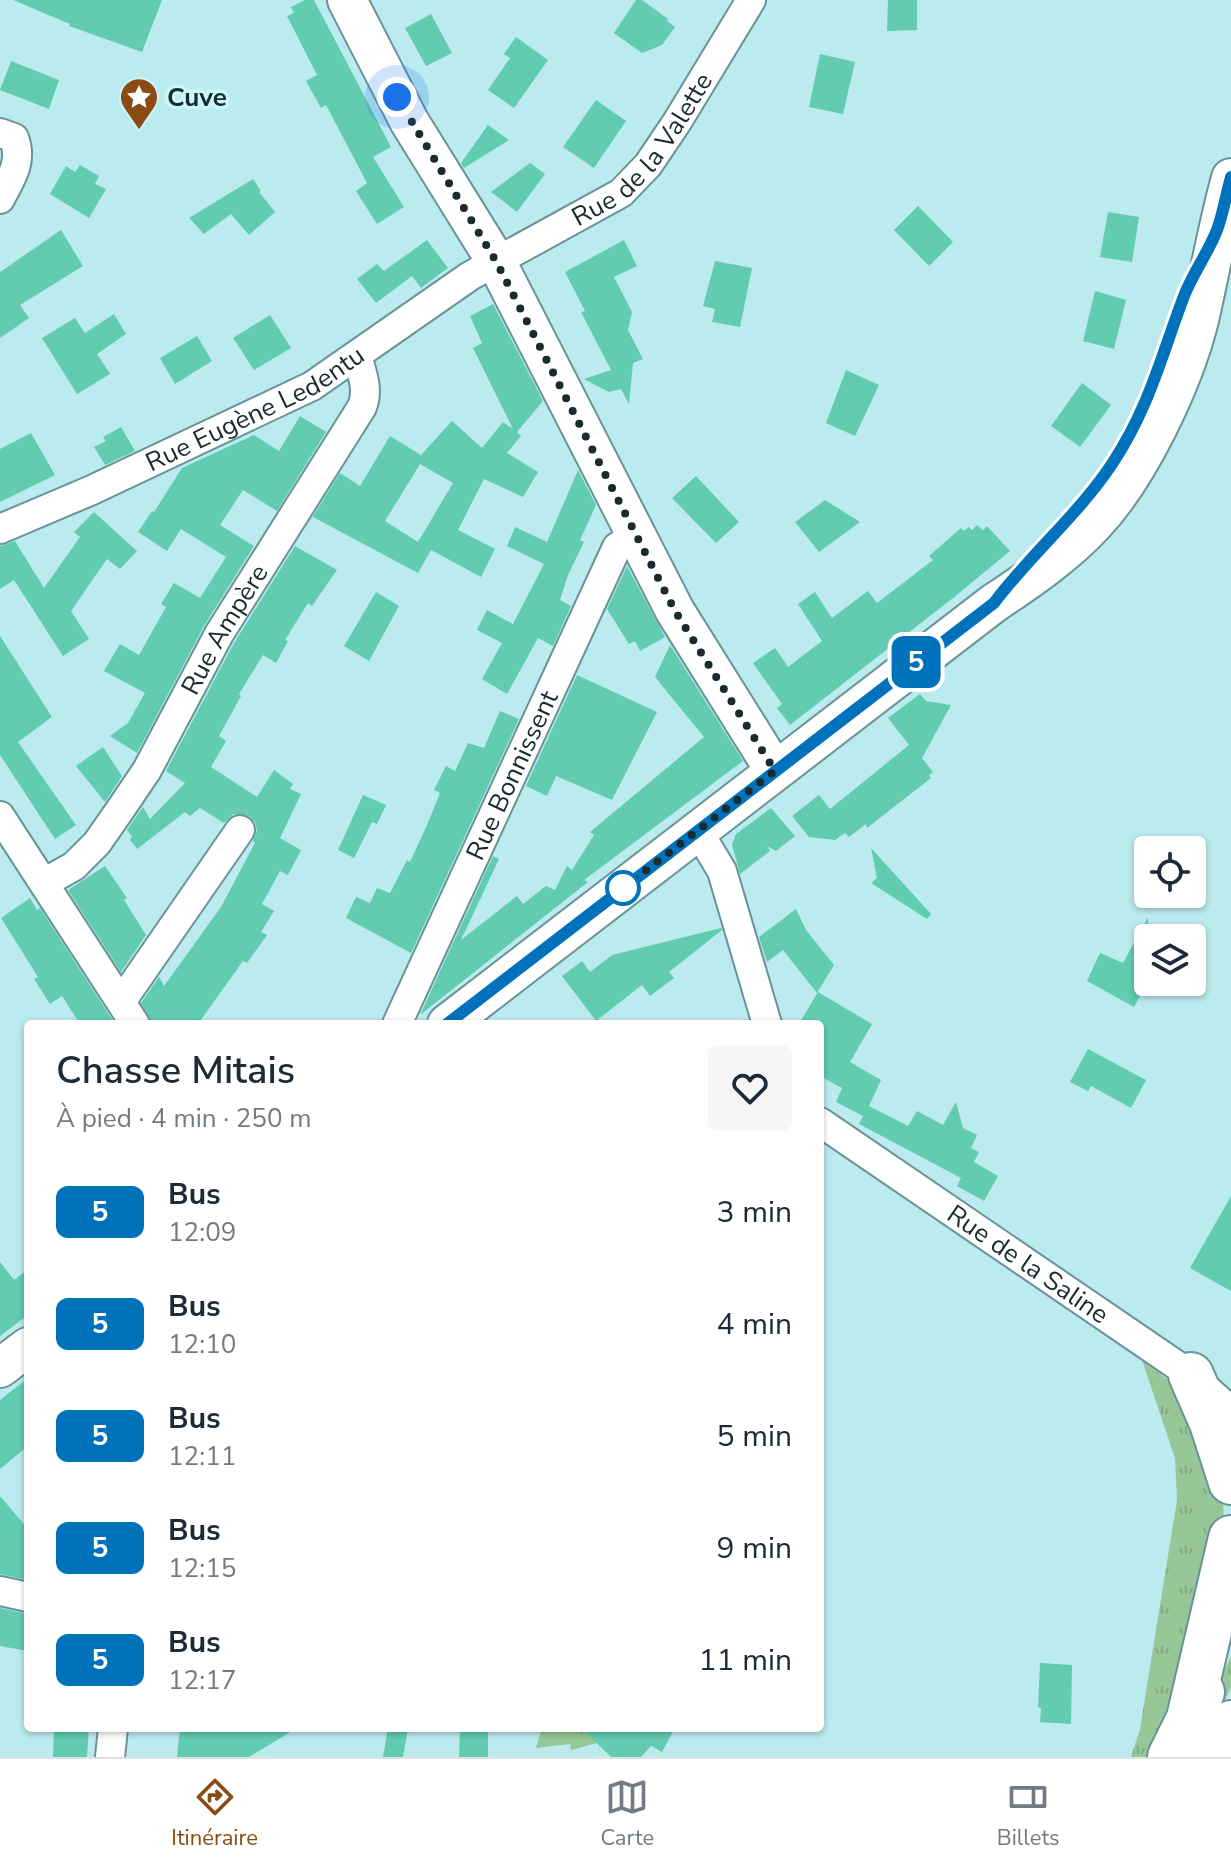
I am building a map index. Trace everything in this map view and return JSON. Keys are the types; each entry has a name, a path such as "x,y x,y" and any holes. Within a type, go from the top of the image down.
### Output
{"main road":[{"path":"347,0 409,121 497,263 675,611 775,771"},
{"path":"452,1020 994,603 1028,581 1094,524 1157,431 1173,395 1198,323 1231,178"},
{"path":"0,1368 24,1350"},
{"path":"1191,1375 1212,1423 1231,1482"},
{"path":"1214,1757 1210,1721 1231,1538"},
{"path":"1170,1757 1210,1721 1231,1633"}],"street":[{"name":"Rue de la Valette","path":"497,263 621,193 636,179 677,122 751,0"},
{"path":"0,199 17,167 19,152 7,136"},
{"name":"Rue Eugène Ledentu","path":"0,529 284,401 357,356 470,276 497,263"},
{"name":"Rue Ampère","path":"44,883 74,866 97,843 147,770 219,634 362,407 366,398 365,385 357,356"},
{"name":"Rue Bonnissent","path":"399,1020 617,547 636,535"},
{"path":"0,816 128,1013 240,830"},
{"path":"698,831 722,871 766,1020"},
{"name":"Rue de la Saline","path":"824,1125 1191,1375 1231,1411"},
{"path":"0,1591 24,1596"},
{"path":"110,1757 113,1732"}],"green space":[{"path":"1142,1360 1177,1387 1223,1493 1224,1525 1180,1671 1149,1757 1131,1757 1140,1729 1177,1500 1175,1458"},
{"path":"1231,1656 1231,1687 1199,1757 1210,1702"},
{"path":"541,1732 585,1732 597,1743 571,1750 570,1744 536,1748"}],"building":[{"path":"13,0 162,0 142,52 69,26"},
{"path":"305,0 314,0 391,147 373,157 404,207 377,224 356,191 367,183 326,105 321,108 306,81 317,75 287,16 294,13 291,7"},
{"path":"636,0 642,0 675,27 662,45 642,53 614,33"},
{"path":"888,0 917,0 917,30 887,31"},
{"path":"431,14 452,53 426,66 405,28"},
{"path":"516,37 548,60 514,108 488,90 510,58 504,54"},
{"path":"820,54 855,62 843,114 809,107"},
{"path":"11,61 59,80 49,109 0,90"},
{"path":"596,100 626,121 594,168 563,147"},
{"path":"488,125 509,140 464,168 461,163"},
{"path":"530,163 545,174 517,212 491,192"},
{"path":"80,165 99,176 95,184 106,189 89,218 50,194 66,166 75,172"},
{"path":"253,179 275,212 249,235 231,214 204,234 189,218"},
{"path":"918,206 953,242 929,266 894,230"},
{"path":"1108,212 1139,217 1132,262 1100,257"},
{"path":"61,230 83,266 20,305 29,318 0,338 0,272"},
{"path":"427,240 448,268 421,288 412,276 376,303 357,279 377,264 384,271"},
{"path":"624,240 637,266 614,277 632,312 628,330 643,359 633,363 629,404 621,389 609,392 584,379 611,370 581,312 585,311 565,272"},
{"path":"715,261 752,268 740,327 712,322 715,309 703,306"},
{"path":"1095,291 1126,300 1114,349 1083,341"},
{"path":"493,304 543,401 517,432 521,436 507,453 538,472 523,497 484,479 458,530 495,549 481,577 422,545 431,550 418,573 313,517 305,529 340,473 360,486 390,436 421,455 452,421 482,448 503,422 513,429 473,348 482,343 470,316","holes":["420,464 453,483 418,542 385,521"]},
{"path":"114,314 126,334 97,354 110,374 77,394 42,338 75,318 85,333"},
{"path":"270,315 291,348 254,370 233,338"},
{"path":"197,336 212,361 175,384 160,358"},
{"path":"846,370 879,385 855,436 826,423"},
{"path":"1082,383 1111,405 1080,447 1051,426"},
{"path":"300,416 326,432 277,511 243,490 220,525 254,546 204,626 137,753 110,736 128,723 145,693 104,671 120,644 139,655 166,607 161,604 174,583 200,598 226,557 181,529 167,551 138,532 182,468 254,435 279,451"},
{"path":"121,427 135,451 105,465 94,447 106,441 103,437"},
{"path":"31,433 55,475 0,502 0,449"},
{"path":"578,470 596,505 580,540 584,542 560,600 571,606 553,646 538,638 507,694 482,679 502,643 477,630 487,610 513,624 544,564 507,546 515,527 547,542"},
{"path":"696,476 739,522 716,543 672,498"},
{"path":"825,500 860,522 819,552 795,522"},
{"path":"94,512 137,551 120,569 107,559 71,611 89,639 63,656 14,580 0,589 0,546 15,541 44,588 80,537 74,532"},
{"path":"977,525 983,530 987,526 1010,551 790,725 777,708 782,704 753,663 775,648 788,667 822,641 798,604 815,592 832,618 868,591 877,603 933,560 929,556 961,528 964,531 969,527 972,530"},
{"path":"295,546 337,570 312,606 308,603 285,640 288,641 276,663 263,655 239,694 241,696 219,736 226,741 211,767 257,797 274,770 293,784 290,789 301,794 280,838 301,850 288,875 280,871 262,904 274,911 261,932 267,935 247,963 243,961 201,1020 150,1020 141,1003 159,977 164,986 221,907 255,843 255,822 249,816 233,814 224,823 200,808 190,816 185,812 137,849 127,830 143,807 150,819 185,783 166,771 234,643"},
{"path":"627,566 665,637 640,651 635,641 629,644 607,609"},
{"path":"376,592 399,606 369,661 344,646"},
{"path":"0,636 52,717 18,742 76,825 55,839 0,755"},
{"path":"670,645 743,761 584,880 588,882 420,1015 493,856 499,859 461,940 517,896 523,904 546,886 555,890 567,866 572,870 594,835 590,832 704,737 655,677"},
{"path":"577,675 657,712 612,800 556,776 547,796 526,786"},
{"path":"920,694 926,701 951,705 922,758 933,772 929,775 931,778 867,828 866,824 849,837 845,833 835,840 809,837 792,816 819,795 830,809 909,745 888,718"},
{"path":"500,711 519,719 411,953 346,918 356,897 370,903 377,888 390,893 407,860 410,862 427,825 440,793 434,790 446,766 455,771 468,743 484,748"},
{"path":"103,747 122,776 105,802 76,766"},
{"path":"363,795 386,805 377,824 372,822 354,858 338,850"},
{"path":"771,808 795,836 776,851 767,846 770,851 740,874 732,845 736,834"},
{"path":"871,848 931,914 927,919 871,883 877,878"},
{"path":"105,866 127,898 124,900 146,935 121,972 68,890"},
{"path":"30,898 37,910 40,908 112,1020 77,1020 62,996 50,1004 34,979 38,977 1,918"},
{"path":"796,909 806,930 834,965 817,993 783,950 767,962 759,937"},
{"path":"722,930 669,972 674,978 650,996 642,985 595,1020 562,976 582,961 590,972 612,955"},
{"path":"1134,943 1134,996 1140,996 1134,1007 1087,981 1100,953 1123,963"},
{"path":"818,992 872,1024 850,1062 881,1080 869,1106 908,1126 917,1111 943,1125 956,1102 963,1128 977,1135 971,1148 979,1152 974,1162 998,1176 984,1201 957,1186 961,1178 859,1124 863,1116 836,1102 842,1088 824,1078 824,1020 801,1020"},
{"path":"1088,1049 1146,1080 1131,1108 1091,1086 1088,1091 1070,1082"},
{"path":"1231,1196 1231,1291 1190,1268"},
{"path":"0,1262 14,1280 24,1272 24,1318 0,1336"},
{"path":"24,1381 24,1449 0,1469 0,1400"},
{"path":"0,1496 24,1524 24,1579 0,1574"},
{"path":"0,1608 24,1613 24,1650 0,1646"},
{"path":"1040,1663 1072,1665 1071,1724 1040,1722"},
{"path":"54,1732 89,1732 87,1757 53,1757"},
{"path":"180,1732 290,1732 249,1757 177,1757"},
{"path":"387,1732 407,1732 403,1757 383,1757"},
{"path":"460,1732 488,1732 488,1757 459,1757"},
{"path":"585,1732 673,1732 662,1752 651,1746 641,1757 611,1757"}],"bus line":[{"name":"5","path":"452,1020 994,603 1020,568 1078,509 1138,422 1157,377 1185,293 1217,230 1231,177"}],"place":[{"name":"Cuve","path":"139,131"}],"route":[{"path":"397,97 497,263 675,611 775,771 623,888"}]}
